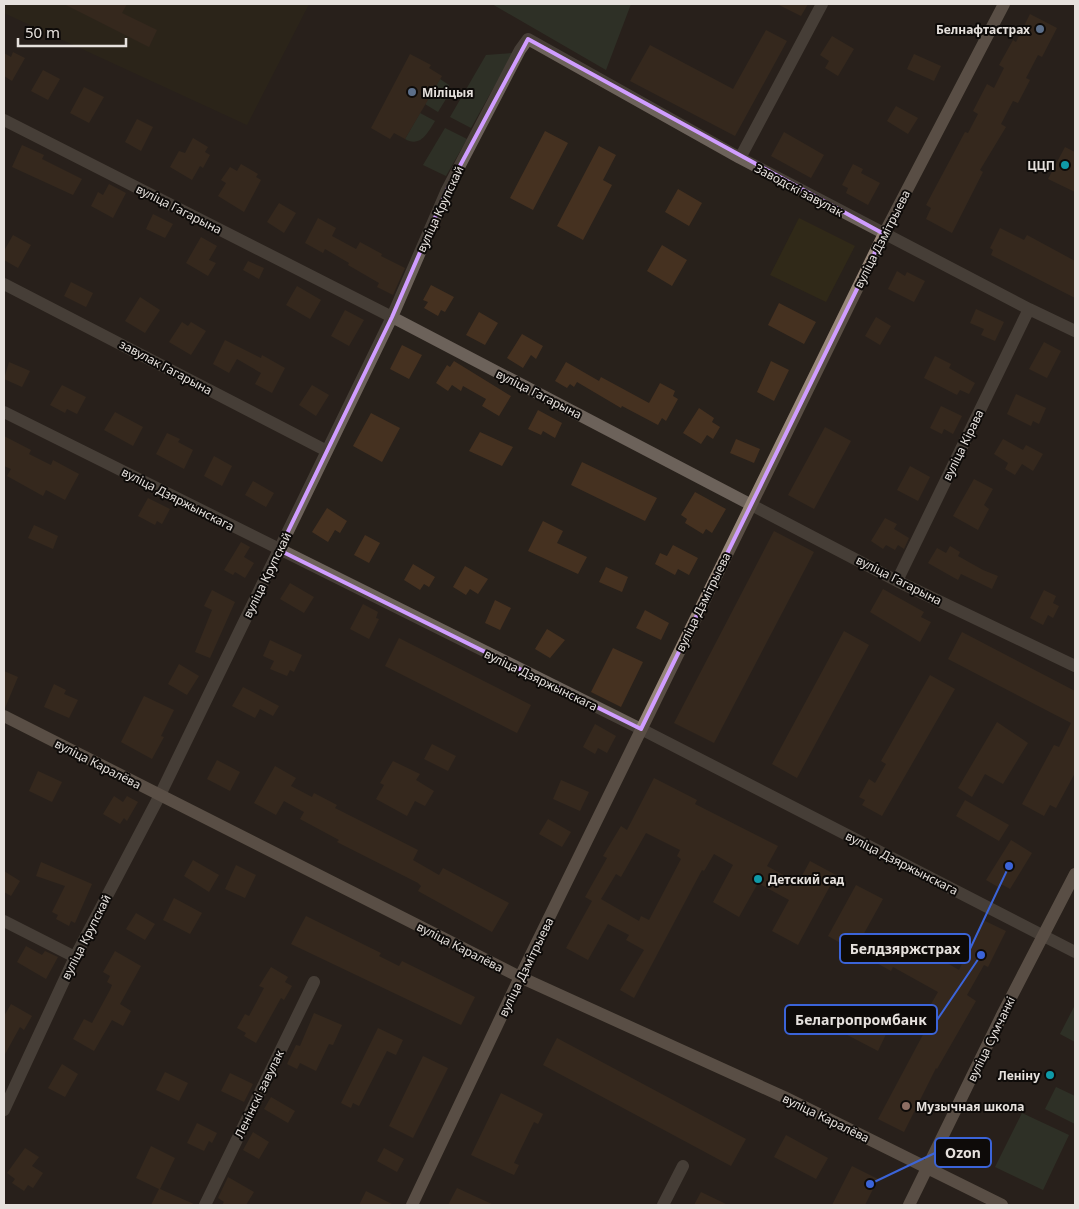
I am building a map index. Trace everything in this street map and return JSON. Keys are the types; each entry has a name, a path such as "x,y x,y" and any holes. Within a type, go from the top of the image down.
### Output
{"street":[{"path":"740,158 822,4"},
{"name":"вуліца Дзмітрыева","path":"412,1205 520,977 884,234 1004,4"},
{"name":"Заводскі завулак","path":"528,39 740,158 1029,309 1075,331"},
{"name":"вуліца Крупскай","path":"4,1110 75,957 160,795 280,550 392,317 447,190 520,50 528,39"},
{"name":"вуліца Гагарына","path":"4,120 392,317 896,581 1075,666"},
{"name":"завулак Гагарына","path":"4,284 327,451"},
{"name":"вуліца Кірава","path":"896,581 1029,309"},
{"name":"вуліца Дзяржынскага","path":"4,412 641,729 1075,952"},
{"name":"вуліца Каралёва","path":"4,716 520,977 784,1097 1002,1205"},
{"name":"вуліца Сумчанкі","path":"909,1205 1003,1013 1075,874"},
{"path":"4,921 75,957"},
{"name":"Ленінскі завулак","path":"205,1205 314,982"},
{"path":"663,1205 683,1166"}],"highlighted area":[{"path":"528,39 884,234 641,729 279,550 392,317 447,190"}],"shaded area":[{"path":"4,4 309,4 247,125 4,13"},
{"path":"799,218 855,246 826,302 770,275"}],"green space":[{"path":"492,4 631,4 606,70"},
{"path":"513,53 471,128 450,117 486,55"},
{"path":"440,79 449,85 449,94 438,112 425,104"},
{"path":"420,113 435,121 427,134 420,140 415,142 405,139"},
{"path":"445,128 467,139 446,176 423,165"},
{"path":"1075,1005 1075,1042 1060,1034"},
{"path":"1056,1087 1075,1096 1075,1124 1045,1109"},
{"path":"1022,1113 1069,1135 1043,1190 995,1167"}],"building":[{"path":"64,4 127,4 122,13 157,30 149,47"},
{"path":"777,4 808,4 801,16"},
{"path":"1030,14 1057,28 1042,57 1038,55 1026,78 1030,80 1018,103 1013,101 1001,124 1006,127 980,170 983,172 952,233 926,219 931,208 926,205 965,132 968,133 978,114 973,111 987,84 994,88 1004,68 999,65 1013,40 1016,42"},
{"path":"766,30 787,41 735,136 630,81 650,45 733,89"},
{"path":"832,36 854,49 838,76 825,68 829,61 820,55"},
{"path":"13,52 25,58 12,81 4,76 4,53 11,57"},
{"name":"Міліцыя","path":"410,54 431,65 429,68 442,76 405,139 394,133 390,139 371,128"},
{"path":"914,54 941,66 934,81 907,69"},
{"path":"43,70 60,79 48,100 31,91"},
{"path":"84,87 104,97 89,123 70,113"},
{"path":"896,106 918,118 908,134 887,121"},
{"path":"137,119 153,127 141,151 125,142"},
{"path":"545,131 568,143 533,210 510,198"},
{"path":"784,132 824,155 811,178 771,156"},
{"path":"193,138 208,147 205,152 210,155 203,168 200,166 192,180 170,167 179,151 185,153"},
{"path":"22,145 44,155 42,159 82,179 73,195 12,167"},
{"path":"599,146 616,155 603,180 612,185 583,240 557,226"},
{"name":"ЦЦП","path":"1065,147 1075,152 1075,192 1048,179"},
{"path":"241,164 258,174 256,177 261,180 244,212 218,196 226,183 221,180 230,167 237,171"},
{"path":"853,164 863,169 861,173 880,183 868,205 846,193 848,188 842,185"},
{"path":"109,184 126,193 113,218 91,206 98,192 103,195"},
{"path":"678,189 702,203 689,226 665,212"},
{"path":"279,203 296,213 284,233 267,222"},
{"path":"153,214 173,224 165,238 146,229"},
{"path":"318,218 336,228 332,236 356,249 360,242 382,254 381,256 405,268 393,295 377,287 379,283 348,265 349,263 325,249 323,253 305,243"},
{"path":"1000,228 1024,240 1027,235 1075,261 1075,298 991,255 993,250 990,248"},
{"path":"13,235 31,245 18,268 4,260 4,251"},
{"path":"201,237 217,246 209,260 216,263 208,276 186,263"},
{"path":"662,245 687,260 672,286 647,271"},
{"path":"248,261 264,268 259,279 243,270"},
{"path":"897,271 905,276 907,272 925,281 914,302 888,289"},
{"path":"71,282 93,293 86,307 64,296"},
{"path":"431,285 454,297 445,312 441,310 438,316 424,308 428,302 423,300"},
{"path":"297,286 321,300 310,319 286,305"},
{"path":"140,297 160,310 145,333 125,321"},
{"path":"779,303 816,322 804,344 768,325"},
{"path":"976,309 1004,322 995,341 981,335 984,329 970,323"},
{"path":"345,310 364,320 349,346 331,336"},
{"path":"479,312 498,323 485,345 466,335"},
{"path":"876,317 891,326 880,345 865,336"},
{"path":"182,322 188,326 191,322 206,331 191,355 169,342"},
{"path":"522,334 543,346 536,359 531,355 523,368 507,358"},
{"path":"225,340 261,358 262,355 285,368 272,393 255,384 261,373 237,359 229,373 213,364"},
{"path":"1044,342 1061,351 1047,378 1029,369"},
{"path":"402,345 422,355 409,379 390,369"},
{"path":"935,356 951,364 949,368 975,383 969,394 960,390 957,395 924,378"},
{"path":"454,361 511,396 499,416 482,406 486,399 463,386 461,391 452,385 448,391 436,383 447,365 450,367"},
{"path":"771,361 789,370 774,401 757,392"},
{"path":"9,362 30,371 22,387 4,379"},
{"path":"566,362 599,381 601,377 649,403 660,383 675,391 673,396 678,399 666,421 662,418 658,425 622,406 621,408 577,382 574,387 570,384 567,388 555,381"},
{"path":"62,385 86,397 77,414 67,409 65,413 50,405"},
{"path":"312,385 329,395 316,416 299,405"},
{"path":"1016,394 1046,408 1039,424 1033,421 1031,426 1007,414"},
{"path":"941,406 962,416 953,434 944,429 942,434 930,428"},
{"path":"699,408 714,418 712,422 720,427 713,439 707,435 701,444 683,433"},
{"path":"538,410 562,423 555,438 543,431 541,435 528,429"},
{"path":"115,412 143,427 133,446 104,430"},
{"path":"371,413 400,428 382,462 353,446"},
{"path":"825,427 851,441 814,509 788,495"},
{"path":"480,432 513,447 502,466 469,451"},
{"path":"167,433 180,439 178,442 193,450 184,469 156,454"},
{"path":"4,436 31,450 29,454 51,465 53,460 79,474 65,500 46,490 43,496 7,476 11,469 4,466"},
{"path":"736,439 760,449 754,463 730,453"},
{"path":"1003,439 1023,450 1026,445 1043,454 1033,471 1022,464 1015,475 1005,469 1008,463 994,454"},
{"path":"214,456 232,466 222,486 204,476"},
{"path":"582,462 657,498 645,521 571,485"},
{"path":"910,466 930,477 918,501 897,490"},
{"path":"974,479 993,489 984,505 989,509 978,530 953,516"},
{"path":"253,481 274,493 266,507 245,495"},
{"path":"695,492 726,509 712,533 706,529 703,534 685,523 687,519 681,515"},
{"path":"148,498 170,509 162,524 157,521 155,525 138,516"},
{"path":"327,508 347,521 340,533 335,530 328,542 312,532"},
{"path":"885,518 897,524 894,529 909,538 904,549 898,545 895,550 886,545 883,549 871,541"},
{"path":"543,521 563,531 557,543 587,557 578,574 528,551"},
{"path":"34,525 58,536 53,549 28,538"},
{"path":"774,531 814,552 714,743 674,723"},
{"path":"365,535 380,543 369,563 354,555"},
{"path":"241,542 250,547 244,557 254,563 245,578 235,572 233,575 224,570"},
{"path":"673,545 698,558 689,575 678,569 675,575 655,564 660,553 667,556"},
{"path":"950,546 960,552 958,556 998,576 992,589 961,574 958,580 928,563 937,548 946,553"},
{"path":"413,564 435,577 429,587 424,584 420,590 404,580"},
{"path":"465,566 488,579 478,594 470,589 466,595 453,587"},
{"path":"606,567 628,577 622,592 599,582"},
{"path":"290,583 314,597 304,613 280,599"},
{"path":"883,589 924,612 921,617 931,622 920,642 870,612"},
{"path":"212,590 235,602 210,658 195,652 212,610 204,606"},
{"path":"1044,590 1056,596 1053,603 1059,606 1053,618 1048,615 1043,625 1030,618"},
{"path":"495,600 511,608 500,630 485,623"},
{"path":"363,604 378,612 376,618 379,619 369,639 350,629"},
{"path":"645,610 669,623 661,640 636,628"},
{"path":"547,629 565,640 550,658 535,649"},
{"path":"844,631 869,645 797,778 772,764"},
{"path":"962,632 1075,691 1075,773 1056,808 1050,805 1044,816 1022,804 1054,745 1059,747 1071,723 948,659"},
{"path":"399,638 531,705 517,733 385,666"},
{"path":"270,640 302,655 294,672 290,670 287,676 270,669 274,661 263,656"},
{"path":"613,648 643,662 621,707 591,692"},
{"path":"179,664 199,676 187,695 168,684"},
{"path":"4,671 18,677 5,708 4,708"},
{"path":"930,675 955,689 882,816 862,805 865,800 859,797 869,779 875,783 886,764 881,761"},
{"path":"54,684 66,690 64,694 78,700 69,718 44,707"},
{"path":"243,687 279,706 273,716 260,709 255,718 232,706"},
{"path":"144,696 174,710 161,736 164,737 152,759 121,742"},
{"path":"997,722 1028,743 1003,784 985,774 972,797 958,788"},
{"path":"595,724 616,736 607,753 598,748 595,754 583,747"},
{"path":"432,744 456,756 448,771 424,759"},
{"path":"217,760 240,772 230,791 207,779"},
{"path":"393,761 420,774 416,780 434,791 425,806 415,801 407,816 376,799 384,785 380,783"},
{"path":"275,766 296,778 291,786 312,797 314,793 337,805 335,808 418,850 413,860 439,875 443,868 509,903 492,932 418,891 421,886 418,883 337,842 339,840 300,819 304,812 284,801 276,815 254,803"},
{"path":"38,771 62,782 52,802 29,791"},
{"path":"654,778 697,800 695,804 778,846 767,866 798,883 810,861 836,875 798,945 772,931 789,900 758,883 739,917 713,902 733,865 714,854 704,871 702,870 634,998 620,990 644,950 626,940 629,935 608,924 588,960 566,948 592,901 585,897 607,858 603,856 621,826 627,830","holes":["646,833 680,850 677,856 681,859 649,920 641,916 639,921 601,899 616,874 621,877"]},
{"path":"561,780 589,792 580,811 553,799"},
{"path":"114,796 123,802 127,796 138,802 127,821 124,818 120,824 103,814"},
{"path":"965,800 1009,825 999,841 956,816"},
{"path":"548,819 571,832 562,847 539,834"},
{"path":"1011,840 1032,853 1010,889 1001,884 998,887 986,880"},
{"path":"193,860 219,875 209,892 184,876"},
{"path":"41,862 92,884 75,923 71,921 69,926 56,919 58,915 52,912 65,886 36,876"},
{"path":"236,865 256,875 245,898 225,889"},
{"path":"4,871 20,881 11,896 4,892"},
{"path":"856,885 883,899 862,937 905,958 913,943 959,970 983,920 1006,931 988,967 984,965 967,995 976,1001 936,1068 904,1132 878,1119 926,1029 919,1025 938,992 893,967 891,971 828,936"},
{"path":"174,898 202,913 190,934 163,920"},
{"path":"136,913 155,924 145,940 126,929"},
{"path":"306,916 381,953 379,956 399,966 402,961 475,997 461,1025 291,944"},
{"path":"26,946 42,955 45,951 58,957 46,979 17,962"},
{"path":"115,951 141,966 120,1004 131,1011 123,1026 112,1020 94,1051 73,1039 84,1019 92,1023 110,990 112,985 107,982 110,976 103,972"},
{"path":"271,967 288,977 285,982 292,986 284,1000 281,998 256,1043 244,1036 246,1033 237,1028 245,1014 249,1016 264,988 259,986"},
{"path":"11,1004 32,1016 24,1030 20,1027 4,1056 4,1016"},
{"path":"841,1005 888,1030 878,1051 830,1026"},
{"path":"314,1013 342,1025 333,1045 329,1044 316,1071 300,1063 297,1069 287,1064 296,1045 300,1046"},
{"path":"378,1028 403,1040 396,1055 387,1051 359,1106 353,1103 351,1108 341,1103"},
{"path":"557,1038 746,1139 731,1166 543,1065"},
{"path":"423,1056 448,1068 413,1138 389,1126"},
{"path":"62,1064 78,1074 65,1097 48,1088"},
{"path":"165,1072 188,1083 179,1101 156,1090"},
{"path":"230,1073 253,1084 244,1102 221,1091"},
{"path":"501,1093 543,1114 538,1124 534,1122 514,1163 519,1165 514,1175 471,1155"},
{"path":"271,1097 295,1111 288,1123 264,1109"},
{"path":"197,1123 217,1133 212,1143 209,1141 204,1151 187,1143"},
{"path":"253,1132 269,1142 259,1159 243,1150"},
{"path":"786,1135 828,1158 816,1179 774,1157"},
{"path":"151,1146 175,1158 160,1189 196,1205 151,1205 159,1189 136,1178"},
{"path":"25,1148 39,1157 32,1166 43,1173 33,1188 28,1185 24,1191 12,1183 15,1179 7,1173"},
{"path":"384,1148 404,1159 397,1172 377,1161"},
{"path":"852,1166 878,1179 865,1205 832,1205"},
{"path":"228,1177 254,1192 246,1205 222,1205 224,1202 218,1198"},
{"path":"457,1188 494,1205 448,1205"},
{"path":"366,1191 394,1205 359,1205"},
{"path":"701,1192 728,1205 694,1205"}],"place":[{"name":"Белнафтастрах","path":"1040,29"},
{"name":"Міліцыя","path":"412,92"},
{"name":"ЦЦП","path":"1065,165"},
{"name":"Белдзяржстрах","path":"1009,866"},
{"name":"Детский сад","path":"758,879"},
{"name":"Белагропромбанк","path":"981,955"},
{"name":"Леніну","path":"1050,1075"},
{"name":"Музычная школа","path":"906,1106"},
{"name":"Ozon","path":"870,1184"}]}
